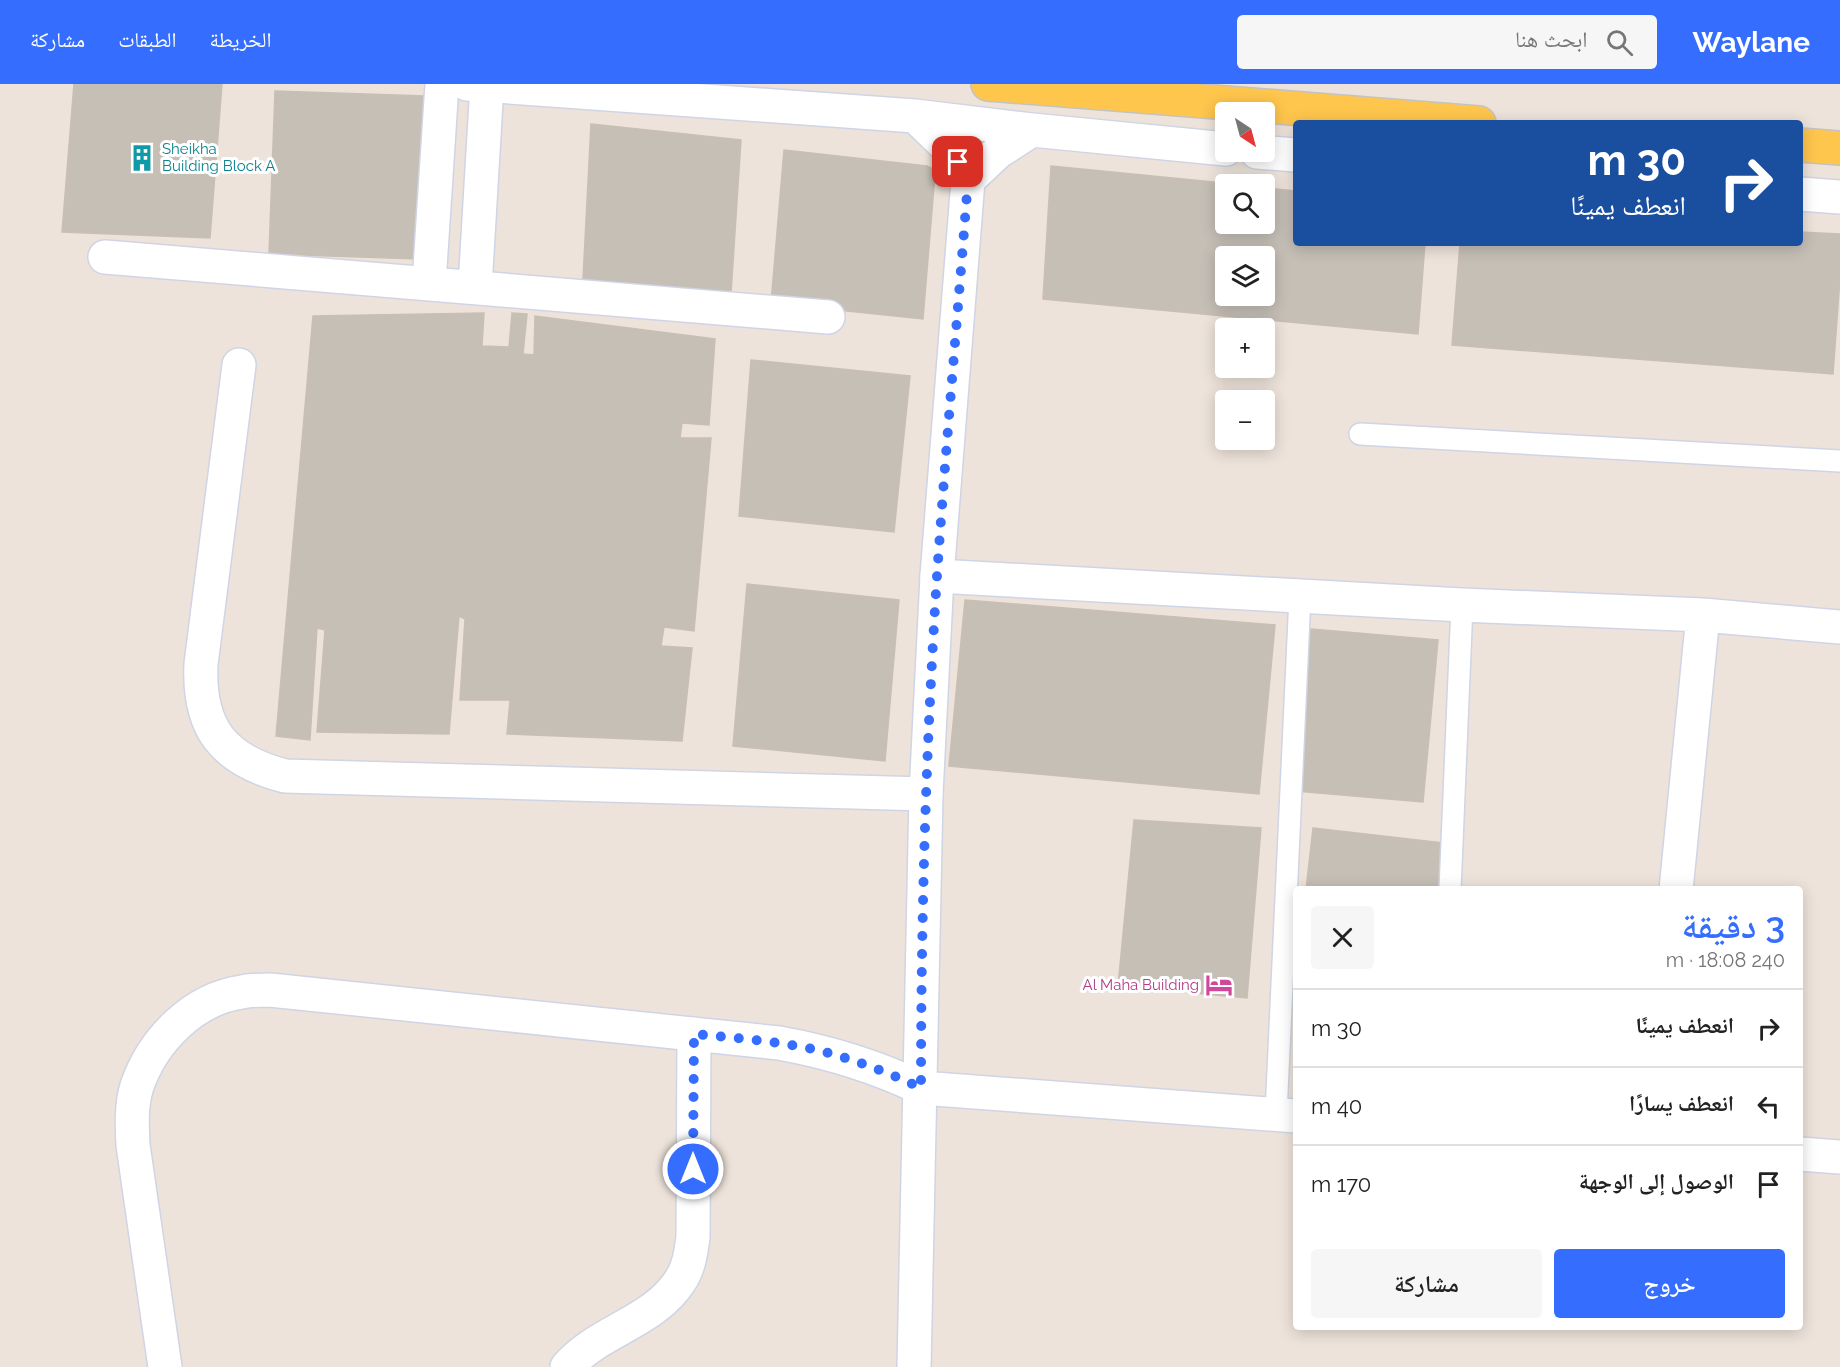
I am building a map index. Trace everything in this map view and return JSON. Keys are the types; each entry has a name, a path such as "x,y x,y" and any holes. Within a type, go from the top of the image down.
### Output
{"main road":[{"path":"988,84 1441,120"},
{"path":"1803,145 1840,148"}],"street":[{"path":"429,284 442,84"},
{"path":"475,287 477,85 915,116 1032,130 1215,147"},
{"path":"914,1367 926,794 937,576 968,180 945,145 915,116"},
{"path":"968,180 998,152 1032,130"},
{"path":"1275,153 1293,155"},
{"path":"1803,194 1840,196"},
{"path":"105,257 828,317"},
{"path":"239,365 201,664 200,690 206,715 218,738 237,757 259,769 285,776 926,794"},
{"path":"937,576 1462,605 1703,615 1840,627"},
{"path":"1676,886 1703,615"},
{"path":"165,1367 133,1145 132,1116 137,1087 148,1060 165,1035 187,1016 212,1001 241,992 270,990 779,1043 861,1062 921,1088 1286,1115"},
{"path":"567,1367 596,1342 667,1298 681,1280 690,1259 693,1237 694,1034"},
{"path":"1803,1154 1840,1157"}],"lane":[{"path":"1360,434 1840,461"},
{"path":"1286,1115 1300,596"},
{"path":"1450,886 1462,605"}],"building":[{"name":"Sheikha Building Block A","path":"74,84 222,84 210,238 62,232"},
{"path":"275,91 426,96 419,259 269,254"},
{"path":"591,124 741,140 731,293 583,279"},
{"path":"784,150 927,166 933,169 935,174 923,319 771,303"},
{"path":"1051,166 1215,182 1215,234 1275,234 1275,189 1293,191 1293,246 1425,246 1418,334 1275,321 1275,318 1247,318 1043,299"},
{"path":"1803,232 1840,234 1840,278 1833,374 1452,345 1460,246 1803,246"},
{"path":"484,313 482,346 509,347 512,313 527,314 523,354 534,355 535,316 715,339 709,425 682,423 680,438 711,438 694,631 664,627 661,646 692,648 682,741 507,734 510,700 460,700 465,619 459,616 449,734 317,732 325,630 317,628 310,740 276,736 313,316"},
{"path":"751,360 910,376 894,532 739,516"},
{"path":"747,584 899,600 885,761 733,746"},
{"path":"965,600 1275,625 1259,794 949,766"},
{"path":"1311,629 1438,640 1423,802 1296,791"},
{"path":"1134,820 1261,828 1247,998 1118,986"},
{"path":"1313,828 1443,843 1438,886 1306,886"}],"place":[{"name":"Sheikha Building Block A","path":"142,158"},
{"name":"Al Maha Building","path":"1219,985"}],"route":[{"path":"693,1169 694,1034 779,1043 816,1050 852,1059 888,1072 921,1088 923,889 937,576 968,180 958,162"}]}
